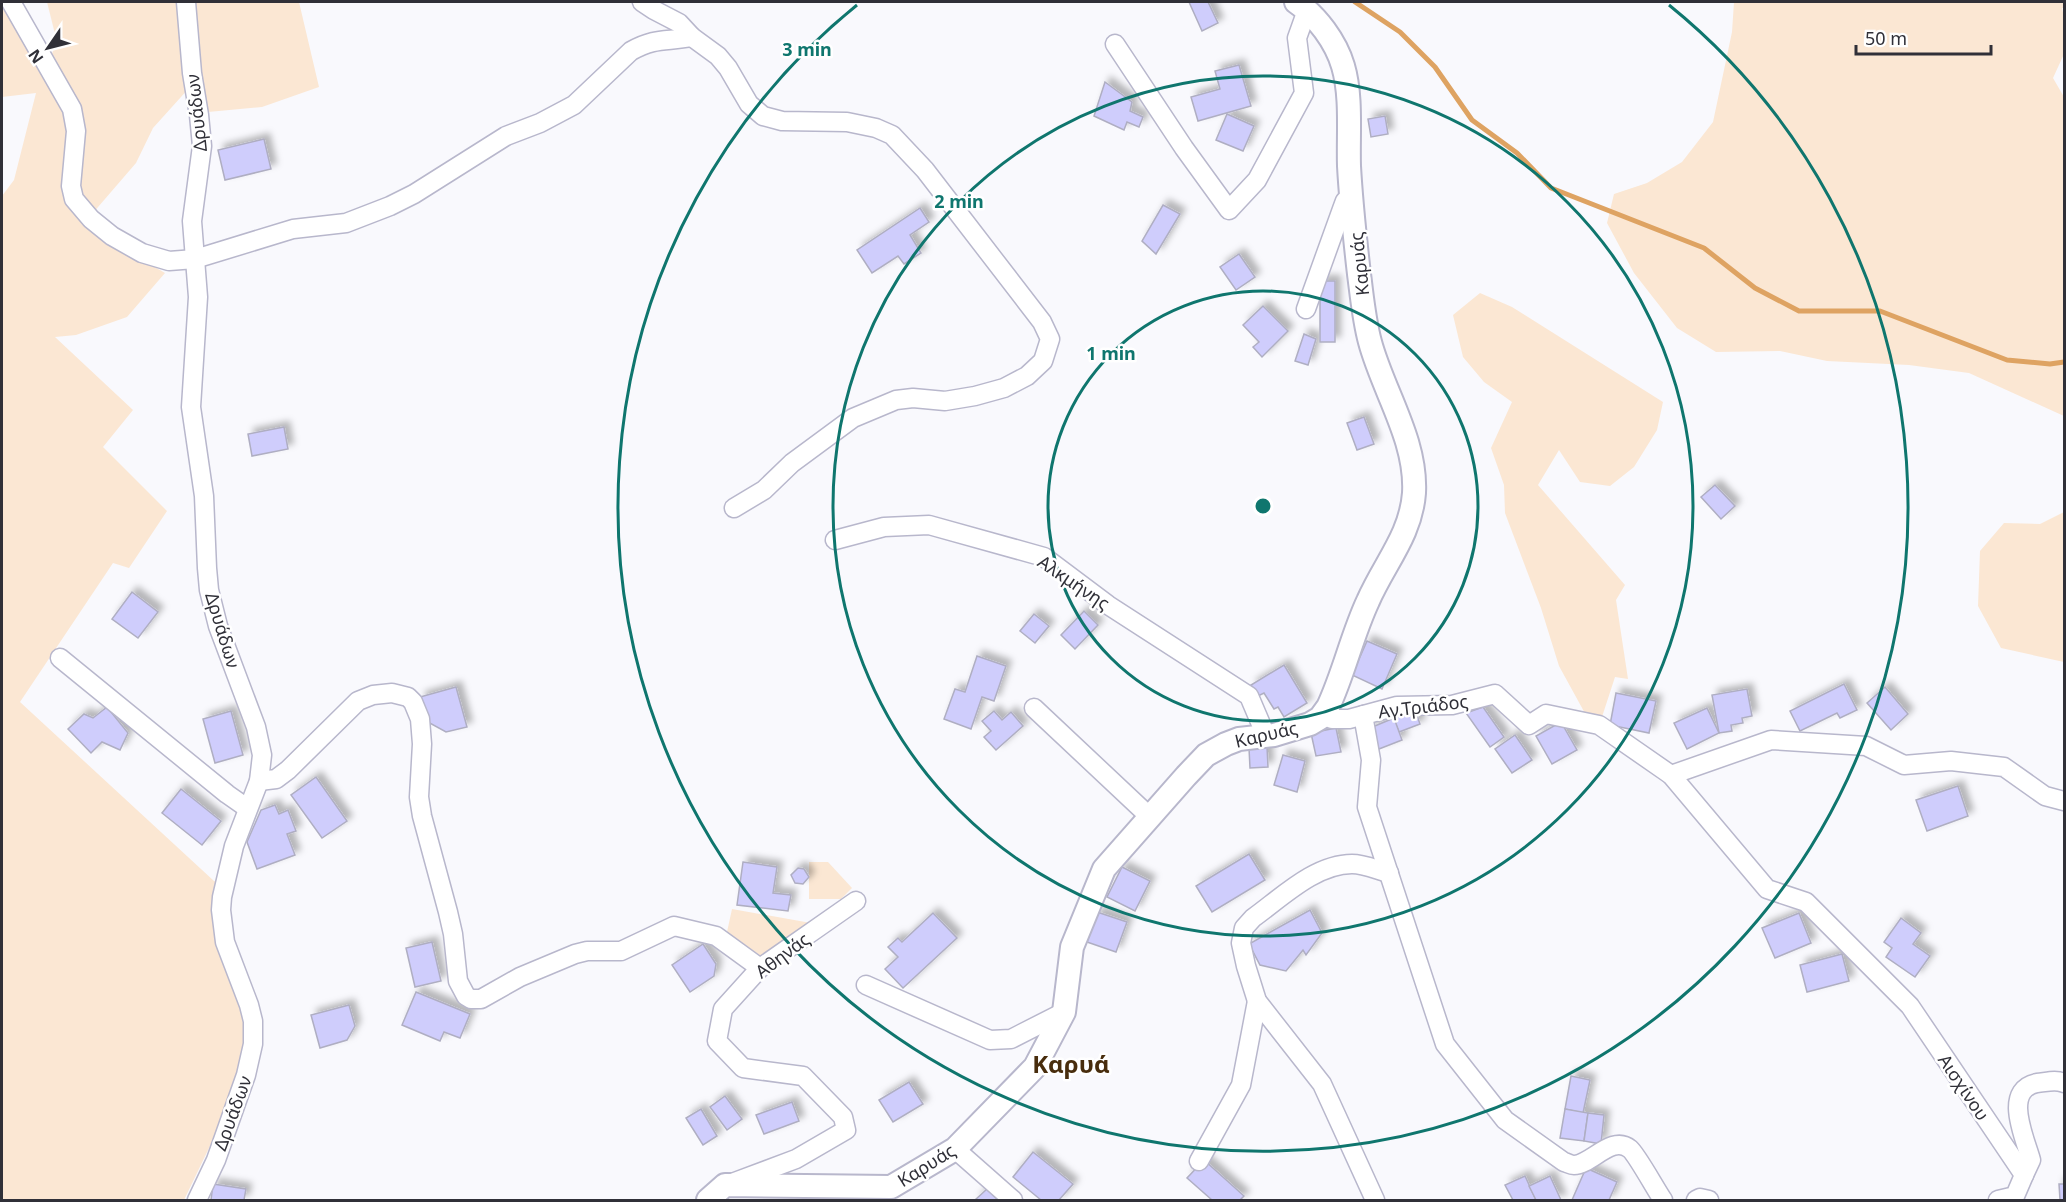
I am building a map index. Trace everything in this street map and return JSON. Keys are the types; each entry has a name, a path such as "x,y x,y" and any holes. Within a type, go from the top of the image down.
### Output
{"street":[{"path":"11,2 72,109 76,143 72,192 80,207 103,230 142,253 169,261 195,259 293,229 346,223 390,206 424,188 506,136 540,123 574,105 631,51 659,39 692,37"},
{"name":"Δρυάδων","path":"186,2 192,73 202,146 193,214 198,306 191,407 204,496 204,545 209,590 218,626 259,739 262,761 259,781 234,846 221,910 225,942 253,1021 253,1044 246,1075 216,1160 197,1200"},
{"path":"642,2 679,23 692,37 718,56 728,68 748,104 763,116 782,121 847,122 876,128 892,135 925,170 1042,322 1050,339 1043,361 1027,376 1004,388 945,401 912,398 896,400 853,418 792,463 764,490 734,508"},
{"path":"1115,45 1229,210 1257,180 1304,93 1297,38 1301,6"},
{"name":"Καρυάς","path":"717,1193 891,1186 956,1149 1035,1067 1064,1012 1072,947 1104,869 1197,763 1211,752 1239,739 1266,736 1310,724 1323,715 1334,692 1368,599 1402,539 1411,513 1414,494 1406,442 1367,329 1352,195 1345,72 1334,45 1301,6"},
{"path":"1306,309 1342,209 1352,195"},
{"name":"Αλκμήνης","path":"835,540 884,527 929,525 1044,557 1108,605 1249,696 1266,736"},
{"path":"60,658 247,808"},
{"path":"259,781 276,779 288,770 358,701 381,693 408,697 417,709 420,719 422,744 419,797 422,816 453,934 458,981 466,996 471,999 481,999 520,977 575,954 587,951 621,951 674,926 716,936 760,968"},
{"name":"Αγ.Τριάδος","path":"1323,715 1340,720 1407,704 1452,705 1495,694 1528,725 1546,714 1599,725 1671,776"},
{"path":"1034,708 1150,817"},
{"path":"1363,715 1371,760 1367,807 1445,1044 1505,1120 1564,1162 1574,1165 1582,1163 1607,1148 1619,1145 1629,1149 1663,1200"},
{"path":"1671,776 1772,741 1866,746 1904,765 1951,762 2004,767 2045,796 2064,801"},
{"name":"Αισχίνου","path":"1671,776 1767,889 1806,902 1910,1006 2024,1175"},
{"path":"1375,1200 1323,1084 1257,1001 1241,943 1242,932 1249,921 1301,884 1328,870 1352,864 1389,873"},
{"name":"Αθηνάς","path":"717,1193 796,1158 846,1130 843,1117 803,1076 743,1068 717,1041 723,1009 760,968 856,901"},
{"path":"866,986 990,1040 1011,1039 1064,1012"},
{"path":"1199,1161 1241,1085 1257,1001"},
{"path":"1998,1200 2015,1196 2031,1160 2016,1108 2023,1090 2032,1084 2058,1080 2064,1083"},
{"path":"956,1149 1013,1200"},
{"path":"1695,1200 1700,1198 1709,1200"}],"shaded area":[{"path":"2,2 5,2 47,65 57,42 47,2 299,2 319,87 262,107 208,112 190,87 153,128 136,163 86,221 108,240 165,273 127,317 76,335 55,337 133,410 103,447 167,511 129,568 113,563 20,702 214,881 222,883 247,1005 244,1075 184,1200 2,1200 2,196 14,180 36,93 2,97"},
{"path":"1734,2 2064,2 2064,8 2062,8 2064,54 2053,78 2064,97 2064,416 1969,373 1909,365 1827,361 1780,351 1716,352 1677,328 1634,273 1607,223 1614,194 1647,183 1682,162 1713,122 1732,32"},
{"path":"1480,293 1512,307 1663,402 1657,430 1634,467 1610,486 1580,482 1559,450 1538,485 1625,585 1616,600 1628,679 1615,677 1601,720 1587,717 1559,666 1541,608 1505,513 1504,485 1491,448 1512,402 1484,382 1463,357 1453,315"},
{"path":"2064,512 2064,662 2001,648 1978,606 1980,551 2004,523 2040,524"},
{"path":"809,862 828,862 852,888 841,899 809,899"},
{"path":"732,909 811,923 765,959 727,932"}],"building":[{"path":"1189,2 1208,2 1218,23 1202,31"},
{"path":"1239,65 1251,106 1198,121 1191,97 1220,89 1215,71"},
{"path":"1105,82 1132,102 1130,111 1143,117 1139,127 1127,122 1124,130 1094,116"},
{"path":"1227,114 1254,126 1243,151 1216,140"},
{"path":"1385,116 1388,134 1371,137 1368,119"},
{"path":"264,139 271,169 225,180 218,150"},
{"path":"1163,205 1180,214 1156,254 1142,241"},
{"path":"920,208 929,222 910,235 921,253 904,264 898,256 872,273 857,250"},
{"path":"1239,254 1255,277 1236,290 1220,267"},
{"path":"1320,281 1335,281 1335,342 1320,342"},
{"path":"1263,306 1288,331 1262,357 1253,347 1259,342 1243,325"},
{"path":"1304,334 1316,339 1308,365 1295,361"},
{"path":"1364,417 1374,444 1357,450 1347,423"},
{"path":"284,427 288,449 252,456 248,434"},
{"path":"1715,485 1735,506 1721,519 1701,497"},
{"path":"132,592 158,612 138,638 112,619"},
{"path":"1084,611 1098,625 1075,649 1061,635"},
{"path":"1034,614 1049,626 1035,643 1020,631"},
{"path":"1367,641 1397,654 1382,689 1352,675"},
{"path":"977,656 1006,666 994,701 982,697 971,729 944,719 955,689 965,692"},
{"path":"1284,665 1307,703 1284,717 1278,707 1274,709 1264,693 1258,696 1251,685"},
{"path":"1844,684 1857,710 1840,718 1837,713 1800,731 1790,711"},
{"path":"456,687 467,727 446,732 426,721 420,697"},
{"path":"1885,687 1908,714 1891,730 1867,703"},
{"path":"1747,689 1752,716 1742,718 1743,723 1731,725 1732,731 1719,733 1712,695"},
{"path":"1616,693 1656,701 1649,733 1610,725"},
{"path":"107,707 128,733 120,750 102,742 91,753 68,729 84,714 93,718"},
{"path":"1414,707 1420,724 1399,732 1392,715"},
{"path":"1483,707 1504,737 1490,747 1466,713"},
{"path":"1707,708 1719,733 1687,749 1674,723"},
{"path":"231,711 243,755 215,763 203,719"},
{"path":"994,711 1002,720 1011,712 1023,726 996,750 984,737 991,731 982,721"},
{"path":"1394,718 1402,740 1379,749 1370,728"},
{"path":"1561,722 1577,750 1552,764 1536,736"},
{"path":"1336,728 1341,752 1316,756 1311,733"},
{"path":"1515,735 1532,760 1512,773 1495,749"},
{"path":"1267,747 1268,767 1250,768 1249,748"},
{"path":"1283,755 1305,761 1297,792 1274,785"},
{"path":"316,777 347,821 322,838 291,795"},
{"path":"1958,786 1968,816 1927,831 1916,800"},
{"path":"181,789 221,821 202,845 162,813"},
{"path":"275,805 279,814 288,810 296,831 287,834 295,855 257,869 247,842 261,810"},
{"path":"1249,854 1265,880 1212,912 1196,886"},
{"path":"743,862 777,867 773,893 791,895 788,911 737,905"},
{"path":"1122,867 1150,881 1135,911 1107,897"},
{"path":"798,868 804,869 809,877 803,884 795,883 791,875"},
{"path":"1310,910 1322,933 1306,955 1303,950 1286,971 1260,965 1249,944"},
{"path":"1097,912 1127,922 1116,952 1087,942"},
{"path":"933,913 957,938 903,988 885,969 898,957 888,947 898,938 902,942"},
{"path":"1799,913 1811,943 1775,958 1762,928"},
{"path":"1901,918 1921,933 1913,944 1930,956 1915,977 1886,957 1892,948 1884,942"},
{"path":"432,942 441,981 415,987 406,948"},
{"path":"703,944 716,964 714,976 690,992 672,965"},
{"path":"1842,954 1849,981 1807,992 1800,965"},
{"path":"416,992 470,1014 460,1038 444,1032 440,1041 402,1025"},
{"path":"349,1005 355,1026 347,1040 320,1048 311,1015"},
{"path":"1571,1076 1590,1080 1583,1113 1565,1109"},
{"path":"909,1082 923,1104 893,1122 879,1100"},
{"path":"725,1096 742,1119 727,1130 710,1107"},
{"path":"792,1102 799,1121 764,1134 756,1115"},
{"path":"701,1109 717,1136 703,1145 686,1118"},
{"path":"1565,1109 1588,1113 1584,1141 1560,1138"},
{"path":"1588,1113 1604,1115 1601,1144 1584,1141"},
{"path":"1033,1152 1073,1184 1059,1200 1041,1200 1013,1177"},
{"path":"1204,1160 1244,1196 1240,1200 1212,1200 1187,1178"},
{"path":"1586,1168 1617,1182 1609,1200 1572,1200"},
{"path":"1525,1176 1536,1200 1513,1200 1505,1185"},
{"path":"1550,1176 1561,1200 1536,1200 1529,1186"},
{"path":"213,1184 246,1189 244,1200 211,1200"},
{"path":"2059,1184 2064,1184 2064,1200 2060,1200"},
{"path":"987,1189 998,1200 975,1200"}],"waterway":[{"path":"1355,2 1400,32 1435,67 1472,120 1517,153 1551,188 1704,248 1755,288 1799,311 1880,311 2007,360 2050,364 2064,362"}],"district":[{"name":"Καρυά","path":"1071,1063"}]}
